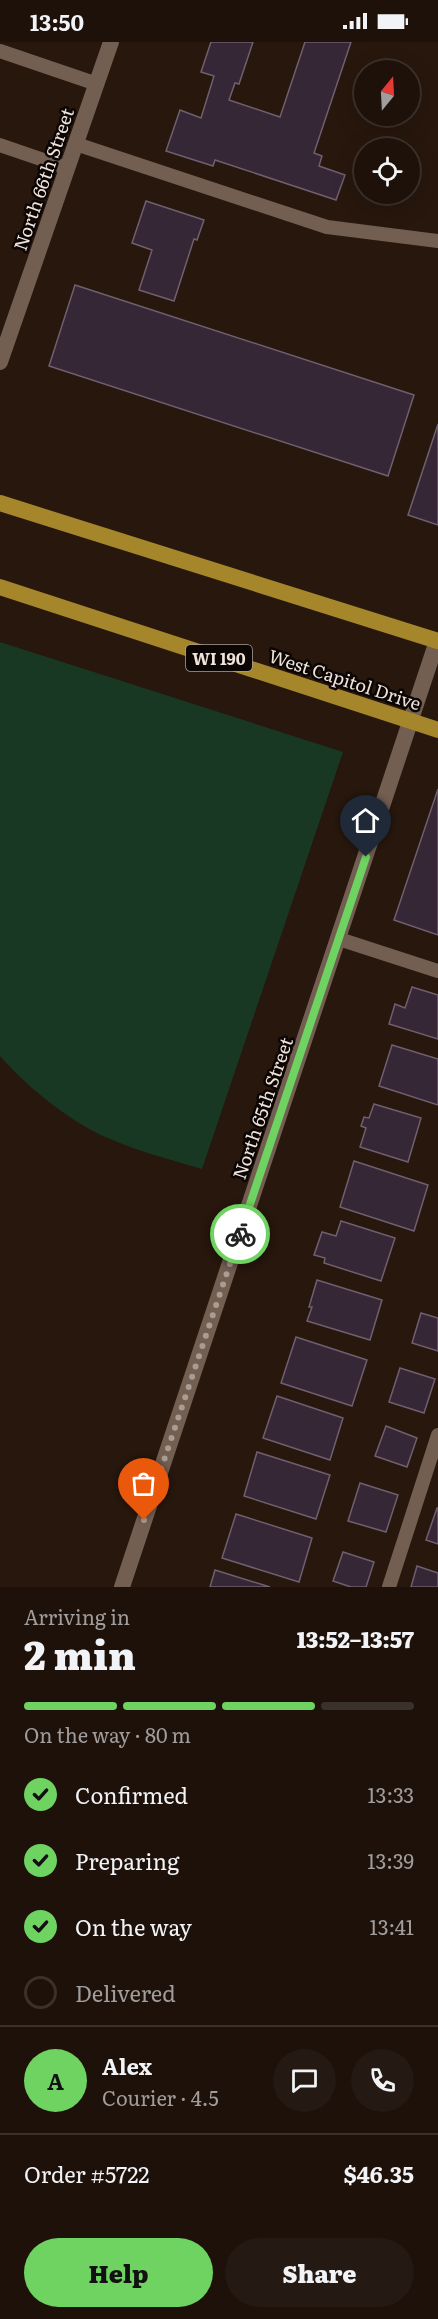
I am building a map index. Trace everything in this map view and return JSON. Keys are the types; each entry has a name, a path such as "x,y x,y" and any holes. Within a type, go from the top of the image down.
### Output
{"main road":[{"path":"0,503 438,641"},
{"name":"West Capitol Drive","path":"0,587 438,729"}],"street":[{"name":"North 66th Street","path":"0,362 111,42"},
{"name":"North 65th Street","path":"122,1587 438,641"}],"lane":[{"path":"0,51 97,84"},
{"path":"76,144 327,227 438,241"},
{"path":"0,145 67,168"},
{"path":"339,939 438,971"},
{"path":"389,1587 438,1435"}],"green space":[{"path":"0,642 343,752 202,1169 151,1154 88,1128 47,1100 0,1056"}],"building":[{"path":"211,42 253,42 239,84 235,83 229,100 280,117 305,42 351,42 314,153 322,156 319,166 345,175 336,200 215,160 213,166 166,151 180,110 201,118 214,76 201,72"},
{"path":"146,201 204,220 197,240 194,239 174,301 139,290 152,250 132,243"},
{"path":"75,285 414,395 388,476 49,366"},
{"path":"438,424 438,525 408,515"},
{"path":"438,789 438,935 394,920"},
{"path":"412,987 438,995 438,1039 389,1024 395,1004 405,1008"},
{"path":"392,1045 438,1059 438,1105 379,1086"},
{"path":"374,1104 421,1118 408,1162 360,1147 366,1128 361,1126 364,1117 369,1118"},
{"path":"354,1161 428,1185 414,1231 340,1207"},
{"path":"341,1221 395,1238 381,1281 324,1263 325,1258 314,1255 322,1232 336,1236"},
{"path":"317,1280 382,1300 370,1340 307,1321"},
{"path":"421,1313 438,1318 438,1351 412,1343"},
{"path":"296,1337 367,1360 352,1406 281,1383"},
{"path":"400,1368 435,1379 424,1413 389,1402"},
{"path":"277,1396 343,1418 330,1460 263,1438"},
{"path":"386,1426 417,1438 407,1467 375,1456"},
{"path":"257,1452 330,1475 316,1519 244,1496"},
{"path":"360,1483 398,1495 386,1532 348,1521"},
{"path":"438,1508 438,1544 426,1540"},
{"path":"236,1514 312,1538 299,1582 222,1558"},
{"path":"343,1552 374,1562 366,1587 351,1587 333,1581"},
{"path":"417,1566 438,1573 438,1587 411,1587"},
{"path":"215,1570 270,1587 210,1587"}],"way so far":[{"path":"144,1520 240,1234"}],"route":[{"path":"240,1234 366,857"}]}
